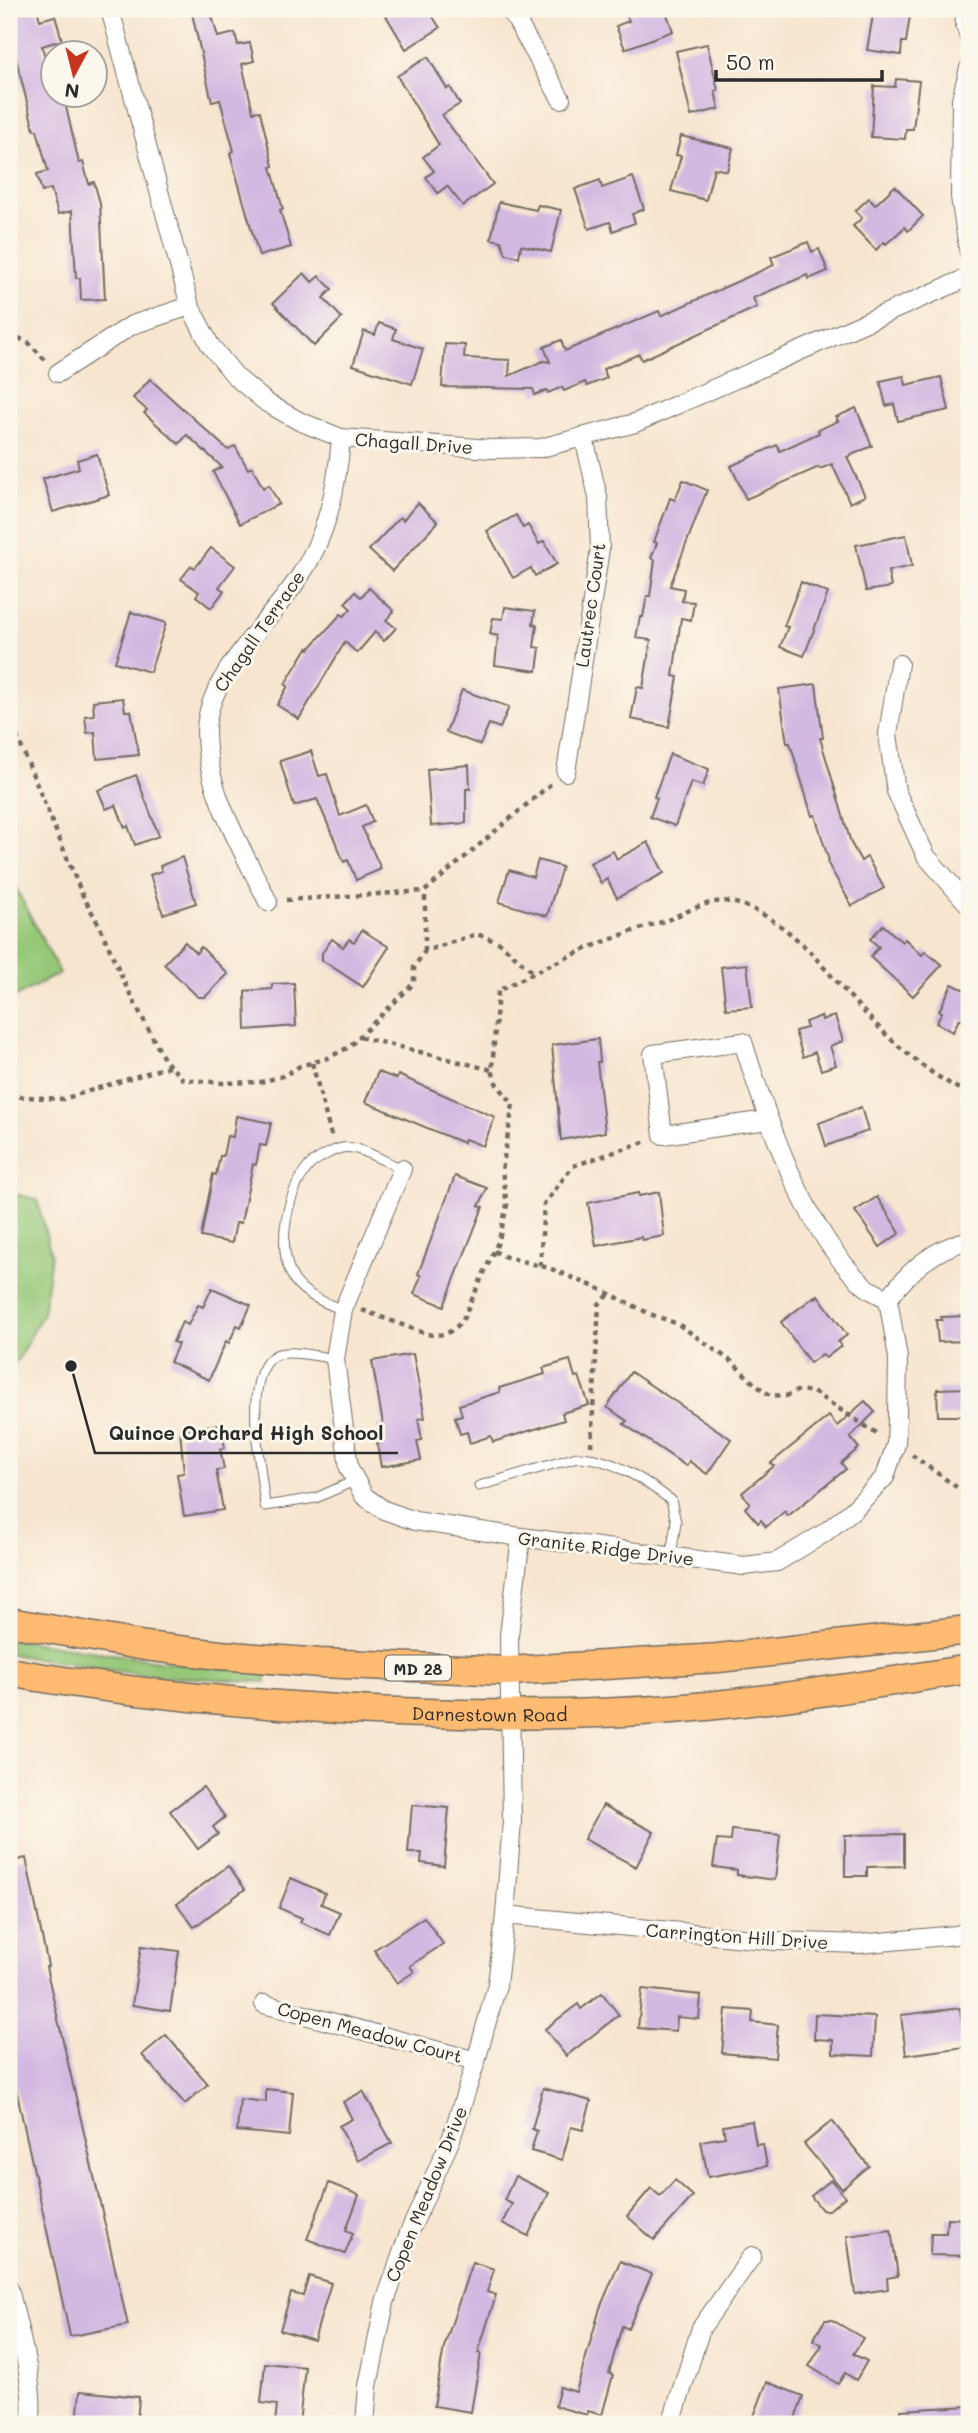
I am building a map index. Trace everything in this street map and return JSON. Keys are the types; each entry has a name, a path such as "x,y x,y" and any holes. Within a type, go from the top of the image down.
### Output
{"main road":[{"name":"MD 28","path":"9,1622 145,1646 220,1655 320,1663 508,1671 718,1658 969,1630"},
{"name":"Darnestown Road","path":"9,1672 206,1699 363,1711 509,1716 609,1713 704,1706 859,1687 969,1669"}],"street":[{"name":"Chagall Drive","path":"110,9 190,306 210,345 236,377 267,403 299,421 341,438 492,449 541,448 584,438 635,423 969,277"},
{"path":"510,9 561,99"},
{"path":"964,9 969,37"},
{"path":"969,68 961,99 960,197 969,253"},
{"path":"58,373 132,325 190,306"},
{"name":"Chagall Terrace","path":"268,902 219,797 209,763 206,731 210,705 221,680 299,578 321,535 331,510 341,438"},
{"name":"Lautrec Court","path":"566,772 600,549 598,497 584,438"},
{"path":"898,664 888,734 896,791 926,856 969,905"},
{"path":"767,1120 663,1135 653,1054 743,1042 767,1120 815,1222 849,1270 867,1288 888,1299 917,1265 948,1245 969,1240"},
{"name":"Granite Ridge Drive","path":"402,1169 344,1307 335,1359 349,1468 364,1496 384,1510 415,1521 744,1566 777,1562 822,1534 853,1510 885,1477 896,1444 898,1358 888,1299"},
{"name":"Copen Meadow Drive","path":"365,2424 368,2386 385,2302 409,2233 451,2139 476,2062 496,1986 505,1915 512,1821 508,1671 510,1622 521,1537"},
{"name":"Carrington Hill Drive","path":"505,1915 775,1941 847,1944 956,1935 969,1931"},
{"name":"Copen Meadow Court","path":"264,2004 476,2062"},
{"path":"671,2424 701,2328 752,2256"},
{"path":"9,2288 27,2371 32,2413 30,2424"}],"lane":[{"path":"344,1307 310,1296 292,1276 286,1256 285,1235 295,1189 311,1163 335,1150 352,1147 402,1169"},
{"path":"335,1359 297,1353 278,1354 266,1363 258,1379 254,1400 265,1506 316,1498 355,1480"},
{"path":"479,1486 577,1457 608,1461 671,1500 676,1522 671,1556"}],"path":[{"path":"9,334 28,342 58,373"},
{"path":"9,717 82,894 144,1023 165,1061 183,1079 223,1083 261,1082 339,1053 360,1037 414,983 414,967 425,951 425,891"},
{"path":"268,902 425,891 566,772"},
{"path":"344,1307 437,1336 456,1328 463,1319 499,1240 507,1205 502,1170 513,1104 496,1083 492,1070 498,992 534,973 628,933 696,908 729,902 758,913 788,932 809,951 891,1041 920,1065 969,1094"},
{"path":"425,951 477,934 500,943 534,973"},
{"path":"360,1037 492,1070"},
{"path":"313,1063 335,1150"},
{"path":"9,1096 62,1099 170,1066"},
{"path":"540,1266 544,1204 573,1166 663,1135"},
{"path":"494,1251 540,1266 678,1324 731,1361 769,1395 786,1396 799,1390 813,1392 896,1444 969,1496"},
{"path":"591,1457 599,1304 610,1294"}],"green space":[{"path":"9,875 60,973 9,1000"},
{"path":"9,1193 37,1199 51,1255 43,1313 19,1358 9,1368"},
{"path":"9,1639 159,1661 266,1673 266,1682 143,1675 9,1654"}],"building":[{"path":"9,9 37,9 40,20 55,16 61,38 38,38 38,108 66,108 79,163 83,162 89,184 94,182 100,203 105,299 81,300 80,278 76,278 72,211 58,214 51,189 42,192 37,174 48,171 37,130 34,130 9,31"},
{"path":"191,9 210,9 218,37 235,33 238,45 250,43 254,61 242,64 253,112 260,111 283,209 280,210 291,247 259,256 230,153 234,151 220,100 212,102"},
{"path":"382,9 428,9 440,28 406,49"},
{"path":"639,9 665,9 673,31 625,49 616,26 629,21 626,14"},
{"path":"874,9 911,9 906,42 902,42 901,55 867,50"},
{"path":"707,44 718,90 715,91 719,109 691,116 676,51"},
{"path":"428,57 447,89 450,87 460,104 442,115 493,184 463,206 447,186 438,193 426,177 434,171 423,157 439,145 397,76"},
{"path":"896,79 919,81 913,129 906,129 905,139 871,137 874,86 895,87"},
{"path":"681,136 733,148 727,171 714,168 706,200 671,191 681,156 676,155"},
{"path":"633,177 644,209 632,214 635,223 613,231 610,222 589,229 575,189 600,180 602,188"},
{"path":"895,186 923,216 908,231 905,227 876,250 853,226 862,218 855,211 869,198 875,205"},
{"path":"499,202 536,210 538,205 561,210 551,252 521,245 519,257 506,254 501,241 491,239"},
{"path":"808,242 812,252 819,249 828,271 809,279 807,275 753,298 757,307 642,360 639,354 603,369 607,378 587,386 585,382 564,391 562,387 535,395 533,389 442,387 445,344 465,345 464,358 510,360 509,376 543,361 550,362 544,347 561,340 565,351 659,311 661,316 774,265 771,257"},
{"path":"304,273 312,282 319,276 332,289 323,298 342,318 314,346 273,303"},
{"path":"379,323 396,329 393,339 423,349 412,384 353,365 364,331 375,335"},
{"path":"904,376 906,385 941,377 949,410 898,421 894,404 886,406 880,381"},
{"path":"150,379 228,450 235,446 248,469 252,467 263,488 269,485 279,504 240,524 213,472 222,467 187,435 179,444 144,413 147,410 133,398"},
{"path":"856,408 872,446 847,457 865,496 850,503 832,464 820,469 819,467 746,499 731,466 777,445 780,451 819,433 818,430 838,421 836,417"},
{"path":"97,454 109,495 53,512 43,479 79,468 77,460"},
{"path":"683,480 707,490 670,586 684,589 682,601 694,602 691,620 681,618 673,676 678,677 669,727 631,719 637,687 643,688 651,640 636,638 647,596 650,596 655,560 651,558 657,543 654,542 670,498 675,500"},
{"path":"418,503 438,522 392,571 369,550 400,517 403,520"},
{"path":"516,515 523,528 528,525 539,544 544,541 557,564 535,576 531,568 513,578 487,531"},
{"path":"906,535 912,566 888,571 891,587 866,591 856,545"},
{"path":"211,548 235,566 219,587 224,591 211,608 196,596 199,592 181,579 191,566 195,568"},
{"path":"801,582 828,593 804,656 780,647 788,627 784,626"},
{"path":"369,588 394,611 386,620 396,628 384,641 375,632 357,653 345,642 299,719 277,705 288,686 285,684 307,648 309,649 341,614 344,616 351,609 345,603 355,592 361,597"},
{"path":"505,607 535,611 533,624 537,625 534,647 540,648 537,671 495,665 498,636 490,634 493,618 503,619"},
{"path":"131,612 166,623 150,672 115,662"},
{"path":"816,684 823,738 820,738 851,843 861,861 867,857 884,888 852,906 827,862 829,861 815,815 812,816 790,743 787,743 779,689"},
{"path":"462,690 509,707 500,728 489,724 480,745 446,732"},
{"path":"123,698 125,711 131,711 139,755 97,759 95,732 87,733 85,716 94,715 93,701"},
{"path":"311,751 319,776 327,774 340,816 366,805 373,822 362,827 381,869 356,880 348,860 344,862 317,799 294,806 280,761"},
{"path":"670,754 709,769 703,786 691,782 675,826 650,817 657,798 654,797"},
{"path":"469,765 470,789 466,789 466,823 431,826 427,769"},
{"path":"136,775 159,836 135,845 116,805 106,809 98,790"},
{"path":"648,842 664,873 617,898 607,879 601,883 590,863 613,851 617,859"},
{"path":"182,857 196,903 163,914 150,875 162,871 160,866"},
{"path":"538,860 562,867 547,916 499,902 509,870 533,877"},
{"path":"883,925 902,942 905,939 922,955 925,951 942,965 913,996 870,957 879,947 870,939"},
{"path":"362,930 389,947 363,987 322,960 322,953 332,939 343,947 349,939 354,942"},
{"path":"185,942 196,953 201,947 228,974 205,997 198,997 164,964"},
{"path":"747,964 752,1007 726,1009 721,967"},
{"path":"294,983 296,1026 246,1030 245,991 272,989 272,984"},
{"path":"952,984 969,992 969,1024 959,1019 953,1032 936,1023"},
{"path":"821,1016 822,1020 835,1016 843,1041 830,1046 836,1065 821,1070 815,1052 803,1057 795,1031 807,1028 805,1022"},
{"path":"598,1039 600,1062 597,1062 605,1132 561,1140 552,1045"},
{"path":"378,1072 397,1079 398,1075 495,1117 483,1146 465,1139 463,1143 365,1102"},
{"path":"861,1107 868,1131 826,1146 819,1123"},
{"path":"236,1116 271,1123 266,1146 260,1145 256,1165 253,1164 241,1223 236,1223 232,1243 201,1237 213,1174 216,1175 220,1156 223,1156 227,1136 233,1137"},
{"path":"455,1176 487,1188 479,1206 483,1207 444,1306 414,1294 421,1276 418,1274"},
{"path":"659,1192 664,1236 642,1240 641,1237 596,1246 588,1203 638,1193 639,1196"},
{"path":"877,1197 900,1233 880,1247 855,1211"},
{"path":"212,1288 251,1305 241,1327 237,1325 229,1343 226,1341 209,1380 170,1362 178,1344 173,1342 182,1322 188,1325 198,1305 203,1307"},
{"path":"818,1295 847,1335 838,1342 841,1346 826,1358 822,1354 810,1363 781,1322"},
{"path":"969,1316 969,1341 938,1342 936,1320 942,1320 941,1317"},
{"path":"413,1354 425,1418 418,1419 422,1440 417,1441 421,1460 381,1467 377,1444 381,1443 378,1425 383,1424 372,1361"},
{"path":"570,1360 589,1405 562,1413 564,1420 493,1442 491,1436 470,1443 467,1432 460,1434 455,1417 462,1415 459,1405 500,1392 499,1388 545,1374 543,1368"},
{"path":"631,1372 731,1439 707,1474 689,1461 686,1466 624,1424 627,1421 607,1407"},
{"path":"969,1388 969,1416 938,1416 937,1389"},
{"path":"865,1401 875,1412 850,1437 859,1448 841,1463 846,1469 788,1516 785,1511 766,1527 761,1520 758,1523 745,1508 750,1503 742,1493 774,1466 771,1463 829,1416 837,1426"},
{"path":"221,1424 225,1448 220,1449 224,1469 216,1470 223,1510 184,1516 177,1474 184,1473 180,1430"},
{"path":"203,1787 225,1817 213,1827 218,1834 198,1849 170,1811"},
{"path":"412,1805 449,1808 444,1866 421,1863 422,1853 408,1853"},
{"path":"603,1805 654,1832 636,1867 584,1839"},
{"path":"732,1830 780,1835 775,1880 737,1875 737,1870 713,1867 717,1840 731,1841"},
{"path":"904,1834 904,1866 867,1867 867,1876 845,1876 845,1835"},
{"path":"26,1858 48,1966 46,1967 128,2325 70,2336 9,2057 9,1862"},
{"path":"228,1866 245,1889 194,1927 177,1904"},
{"path":"291,1878 325,1893 321,1904 340,1912 330,1935 300,1922 302,1918 279,1908"},
{"path":"424,1917 443,1944 410,1966 414,1972 397,1983 374,1950"},
{"path":"141,1946 179,1951 170,2011 132,2005"},
{"path":"642,1989 701,1995 699,2019 677,2017 676,2031 638,2028"},
{"path":"602,1993 619,2015 566,2056 545,2029 578,2004 581,2009"},
{"path":"960,2008 965,2047 906,2055 901,2015"},
{"path":"726,2009 753,2011 752,2022 778,2025 775,2058 722,2053"},
{"path":"815,2014 875,2017 873,2056 833,2054 833,2040 814,2039"},
{"path":"166,2035 208,2084 185,2104 142,2055"},
{"path":"543,2088 591,2101 583,2130 571,2127 562,2160 531,2151 537,2131 532,2129"},
{"path":"266,2089 293,2092 289,2136 237,2131 240,2099 266,2102"},
{"path":"363,2091 392,2143 358,2161 339,2126 352,2119 343,2102"},
{"path":"752,2121 756,2145 763,2144 767,2166 708,2177 701,2141 725,2137 723,2126"},
{"path":"832,2121 869,2166 842,2189 804,2144"},
{"path":"515,2176 549,2193 528,2236 502,2223 512,2204 504,2200"},
{"path":"675,2180 693,2196 654,2240 627,2216 651,2188 660,2196"},
{"path":"831,2180 845,2197 829,2210 822,2210 811,2196"},
{"path":"329,2183 359,2195 346,2230 353,2233 345,2254 307,2239"},
{"path":"947,2218 969,2219 969,2256 930,2255 931,2233 946,2233"},
{"path":"891,2230 898,2276 887,2278 888,2289 855,2294 847,2236"},
{"path":"620,2261 652,2274 628,2329 622,2326 609,2373 613,2375 602,2415 588,2411 587,2415 555,2406 560,2387 576,2392 600,2308"},
{"path":"472,2262 494,2269 487,2292 496,2295 478,2353 481,2353 471,2412 434,2406 444,2347"},
{"path":"309,2276 331,2283 314,2340 280,2330 291,2293 303,2296"},
{"path":"825,2320 832,2320 863,2338 853,2354 867,2361 856,2380 845,2373 838,2384 809,2366 822,2345 813,2340"},
{"path":"265,2363 305,2367 299,2424 275,2423 277,2405 261,2403"},
{"path":"767,2382 803,2396 793,2424 751,2424"},
{"path":"80,2391 139,2397 137,2424 77,2424"},
{"path":"969,2406 969,2424 902,2424 901,2410"}],"place":[{"name":"Quince Orchard High School","path":"71,1366"}]}
